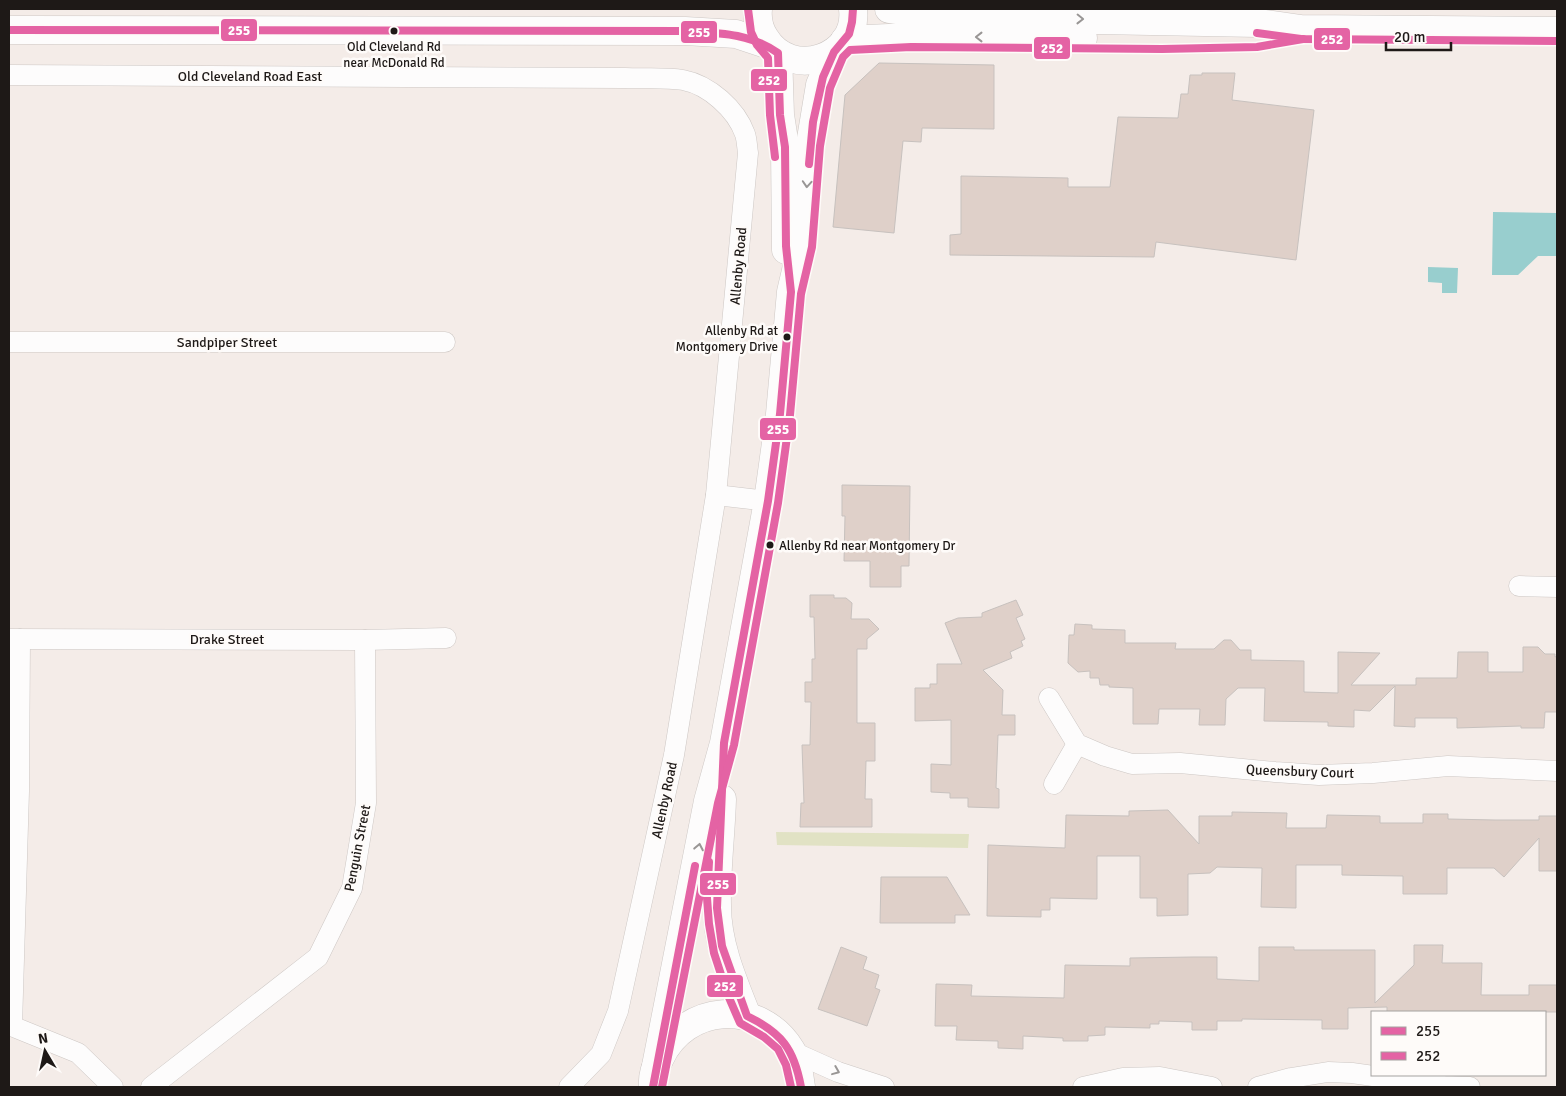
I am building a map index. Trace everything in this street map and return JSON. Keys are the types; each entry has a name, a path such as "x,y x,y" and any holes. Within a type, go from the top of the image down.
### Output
{"main road":[{"path":"758,9 757,16 761,32 774,49 785,147 786,246 792,292"},
{"path":"653,1081 708,801 724,743 768,501 780,414 792,292 802,245 810,145 820,85 851,28 853,9"},
{"path":"889,9 944,17 1258,23 1301,29 1557,31"},
{"path":"9,30 685,31 736,34 774,49 792,60 806,61 821,59 840,46 911,37 1162,39 1258,37 1301,29"},
{"path":"724,743 717,908 722,946 747,1016"},
{"path":"653,1081 666,1045 682,1029 702,1018 725,1013 747,1016 765,1024 780,1036 792,1051 801,1087"}],"street":[{"name":"Old Cleveland Road East","path":"9,75 625,78 683,80 700,86"},
{"name":"Allenby Road","path":"569,1087 601,1054 618,1011 674,755 716,496 748,153 744,134 730,110 700,86"},
{"name":"Sandpiper Street","path":"9,342 444,342"},
{"path":"716,496 768,501"},
{"path":"1520,586 1557,586"},
{"name":"Drake Street","path":"14,639 365,640 446,638"},
{"path":"14,639 20,792 10,1025 78,1054 113,1087"},
{"name":"Penguin Street","path":"151,1087 318,957 352,888 366,803 365,640"},
{"path":"1049,698 1077,744 1054,784"},
{"name":"Queensbury Court","path":"1077,744 1105,756 1132,764 1180,763 1319,775 1373,773 1448,766 1557,771"},
{"path":"792,1051 838,1072 884,1087"},
{"path":"1258,1087 1291,1078 1328,1072 1371,1076"},
{"path":"1373,1076 1444,1086 1470,1087"},
{"path":"1083,1087 1123,1078 1160,1077 1212,1087"}],"green space":[{"path":"776,832 969,834 968,848 777,845"}],"water":[{"path":"1493,212 1557,213 1557,256 1538,256 1518,275 1492,275"},
{"path":"1428,267 1458,268 1457,293 1442,293 1442,283 1428,282"}],"building":[{"path":"879,63 994,65 994,129 922,128 921,142 903,141 894,233 833,227 845,95"},
{"path":"1202,73 1235,73 1232,100 1314,110 1296,260 1156,242 1154,257 950,255 950,235 961,234 961,176 1068,178 1068,187 1110,187 1118,117 1178,118 1181,94 1188,94 1190,75 1202,75"},
{"path":"842,485 910,486 909,566 901,566 901,587 870,587 870,561 844,561 845,516 842,516"},
{"path":"810,595 834,595 834,598 846,598 852,603 851,619 869,619 879,629 867,639 867,649 857,649 857,723 875,723 875,761 866,761 865,799 872,799 872,827 800,827 801,803 804,803 802,745 810,745 811,702 805,702 805,682 812,682 812,659 815,659 814,617 810,617"},
{"path":"1016,600 1023,615 1016,618 1025,639 1021,641 1023,646 1010,652 1012,658 983,670 1003,690 1002,715 1015,715 1015,735 998,735 996,788 999,789 999,808 968,807 968,798 950,798 950,793 931,792 931,764 951,765 951,720 915,721 915,688 930,688 930,684 937,684 937,664 962,664 945,623 958,618 982,617 982,613"},
{"path":"1075,624 1092,625 1092,629 1125,630 1125,643 1176,643 1175,649 1214,649 1224,640 1231,640 1240,650 1251,650 1251,660 1304,661 1304,692 1338,693 1338,652 1380,653 1351,685 1416,685 1416,678 1457,678 1458,652 1488,652 1488,672 1523,672 1523,647 1538,647 1545,654 1555,654 1555,657 1557,656 1557,712 1545,712 1544,728 1521,728 1521,726 1457,728 1457,718 1415,718 1415,727 1394,726 1395,686 1370,711 1354,710 1354,727 1328,726 1328,722 1264,721 1265,688 1238,688 1226,699 1225,725 1199,725 1200,709 1159,709 1158,724 1133,724 1133,688 1100,685 1099,678 1090,678 1090,671 1078,672 1068,663 1069,635 1074,635"},
{"path":"1168,810 1199,844 1199,816 1232,816 1232,812 1287,813 1286,828 1326,828 1327,815 1380,816 1380,823 1423,823 1423,814 1448,814 1448,819 1495,820 1539,820 1539,816 1557,816 1557,871 1539,871 1539,838 1504,877 1494,868 1447,868 1447,894 1403,894 1403,876 1342,875 1342,865 1296,865 1296,908 1261,907 1262,868 1217,867 1210,873 1188,874 1188,915 1157,916 1157,898 1140,898 1140,856 1097,856 1097,899 1050,898 1050,910 1041,910 1041,917 987,916 988,845 1065,848 1066,815 1129,816 1129,811"},
{"path":"881,877 947,877 970,915 955,915 955,923 880,923"},
{"path":"1414,945 1443,945 1442,963 1482,963 1481,995 1529,995 1529,985 1557,985 1557,1012 1387,1011 1387,1007 1348,1008 1348,1029 1322,1029 1322,1020 1242,1019 1242,1021 1217,1021 1217,1030 1192,1030 1192,1022 1159,1021 1159,1024 1150,1024 1150,1028 1105,1027 1105,1035 1088,1036 1088,1041 1063,1041 1063,1038 1023,1036 1023,1049 998,1048 998,1041 956,1040 957,1026 935,1026 936,984 972,985 971,996 1064,998 1065,965 1130,966 1130,958 1217,957 1217,979 1259,981 1259,947 1294,947 1294,950 1375,950 1375,1003 1414,965"},
{"path":"841,947 867,957 863,969 879,975 875,988 880,990 867,1026 818,1009"}],"transit line":[{"name":"252","path":"748,9 751,32 757,45 768,58 770,115 775,157"},
{"name":"255","path":"809,164 813,122 823,77 834,52 849,34 853,9"},
{"name":"255","path":"9,30 685,31 733,35 756,41 778,53 780,115 785,147 786,246 791,292 780,414 768,501 724,743 717,908 722,946 747,1016 778,1036 795,1062 801,1087"},
{"name":"252","path":"1257,33 1301,39 1557,41"},
{"name":"252","path":"662,1087 718,803 734,745 778,503 790,415 801,294 812,247 820,146 830,88 843,57 850,50 911,47 1162,49 1257,47 1303,39"},
{"name":"252","path":"709,862 707,898 709,924 714,953 727,993 740,1023 764,1037 778,1049 786,1065 791,1087"},
{"name":"255","path":"653,1087 695,866"}],"place":[{"name":"Old Cleveland Rd near McDonald Rd","path":"394,31"},
{"name":"Allenby Rd at Montgomery Drive","path":"787,337"},
{"name":"Allenby Rd near Montgomery Dr","path":"770,545"}]}
